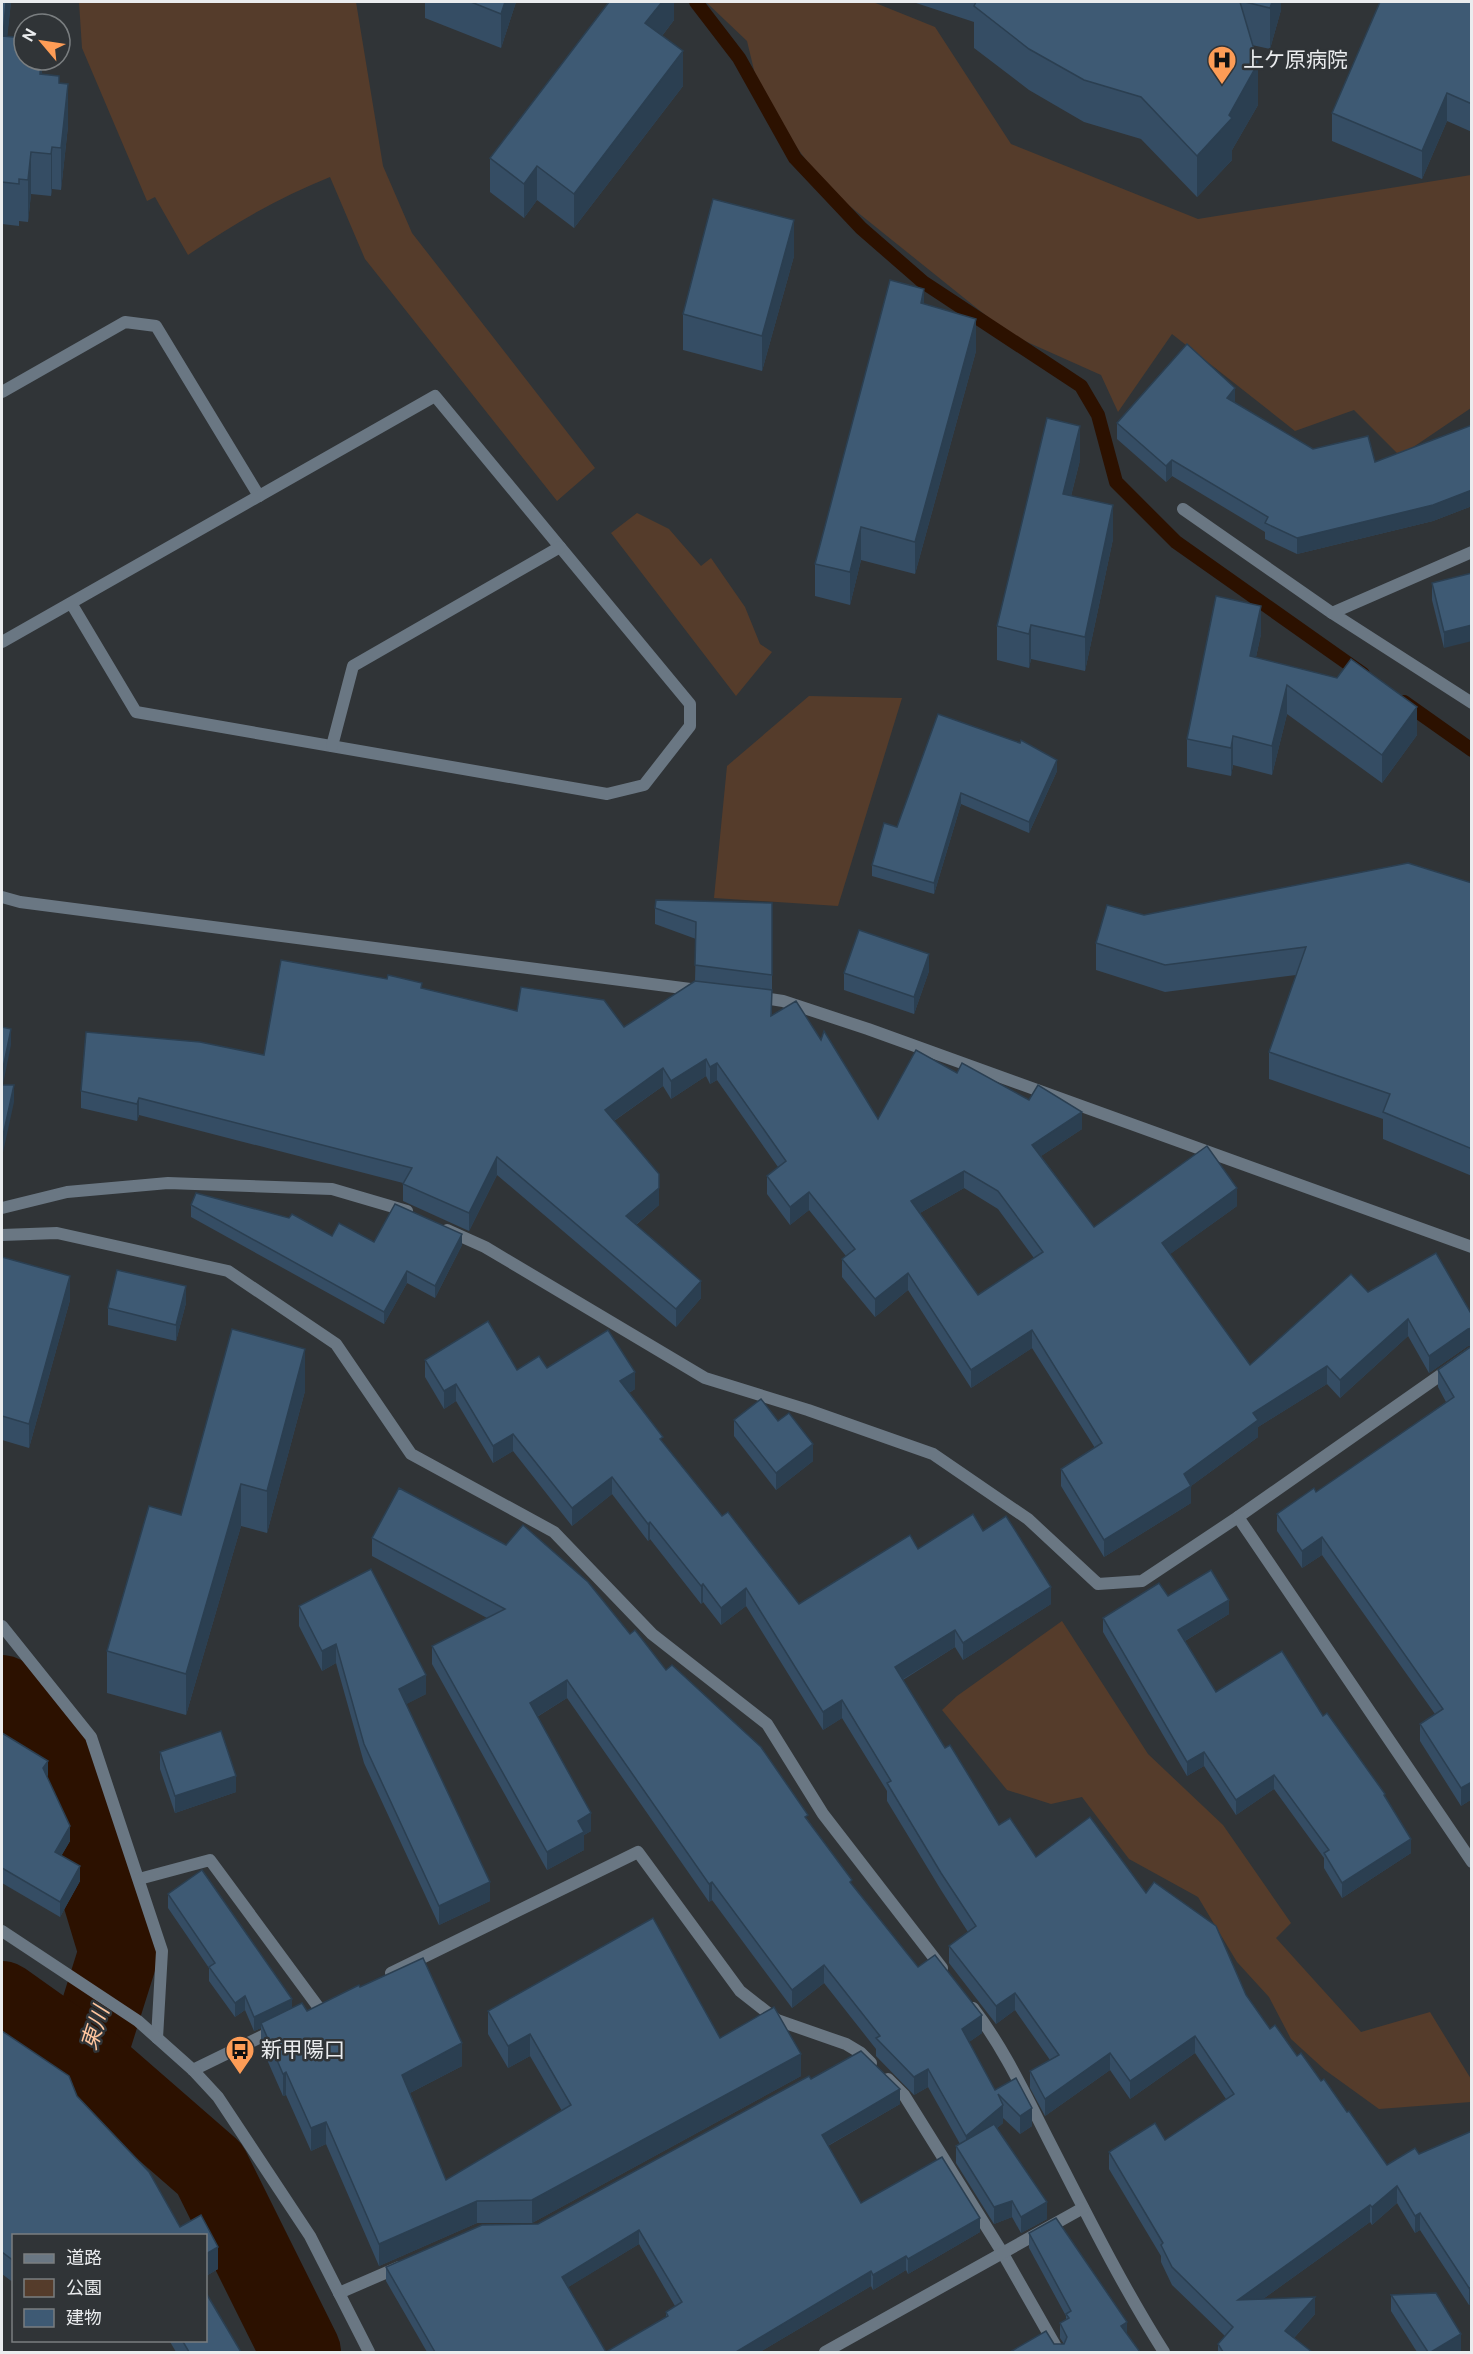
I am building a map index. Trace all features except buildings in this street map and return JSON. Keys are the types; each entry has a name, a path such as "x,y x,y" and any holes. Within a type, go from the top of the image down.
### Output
{"street":[{"path":"2,392 125,322 156,326 259,496"},
{"path":"2,642 435,396 690,704 690,726 644,784 608,794 135,712 71,603"},
{"path":"1183,509 1332,613 1472,703"},
{"path":"332,746 353,666 560,547"},
{"path":"1332,613 1472,552"},
{"path":"2,897 20,902 712,992"},
{"path":"748,996 783,1001 868,1029 1472,1247"},
{"path":"2,1208 67,1192 168,1183 332,1189 401,1209 485,1247 705,1378 808,1410 933,1454 1028,1518 1098,1584 1142,1581 1472,1353"},
{"path":"2,1235 57,1233 228,1271 336,1344 411,1454 554,1532 652,1634 767,1724 823,1814 952,1980"},
{"path":"1238,1516 1472,1862"},
{"path":"2,1626 92,1737 162,1951 158,2038"},
{"path":"383,1977 638,1852 740,1991 777,2020 846,2044 856,2056 904,2095 1002,2252 1059,2352"},
{"path":"139,1879 210,1860 319,2008"},
{"path":"2,1931 122,2010 158,2038 218,2097 310,2236 369,2352"},
{"path":"966,1998 994,2035 1083,2208 1138,2310 1164,2352"},
{"path":"193,2070 288,2024"},
{"path":"825,2352 1083,2208"},
{"path":"339,2293 415,2260"}],"green space":[{"path":"79,2 356,2 383,166 412,233 595,468 557,501 365,259 330,177 257,212 188,255 155,197 147,201 82,48"},
{"path":"706,2 873,2 935,27 1011,144 1198,219 1471,175 1471,408 1400,456 1354,410 1295,431 1172,334 1118,412 1101,375 1009,334 826,187 761,99 747,41"},
{"path":"637,513 669,529 701,566 711,558 745,607 760,644 772,652 736,696 611,533"},
{"path":"809,696 902,698 838,906 714,898 727,766"},
{"path":"1062,1621 1148,1754 1223,1825 1291,1923 1276,1938 1361,2032 1430,2012 1471,2079 1471,2102 1379,2109 1325,2070 1291,2039 1269,1997 1237,1962 1198,1897 1129,1859 1082,1797 1051,1804 1007,1790 942,1710 957,1696"}],"waterway":[{"path":"696,2 739,58 795,158 861,228 923,282 1081,386 1098,415 1116,482 1176,542 1363,674"},
{"path":"1404,702 1472,750"},
{"name":"東川","path":"2,1695 64,1770 119,1952 85,2060"},
{"name":"東川","path":"2,2001 85,2060 210,2169 301,2352"}],"place":[{"name":"上ケ原病院","path":"1222,86"},
{"name":"新甲陽口","path":"240,2076"}]}
